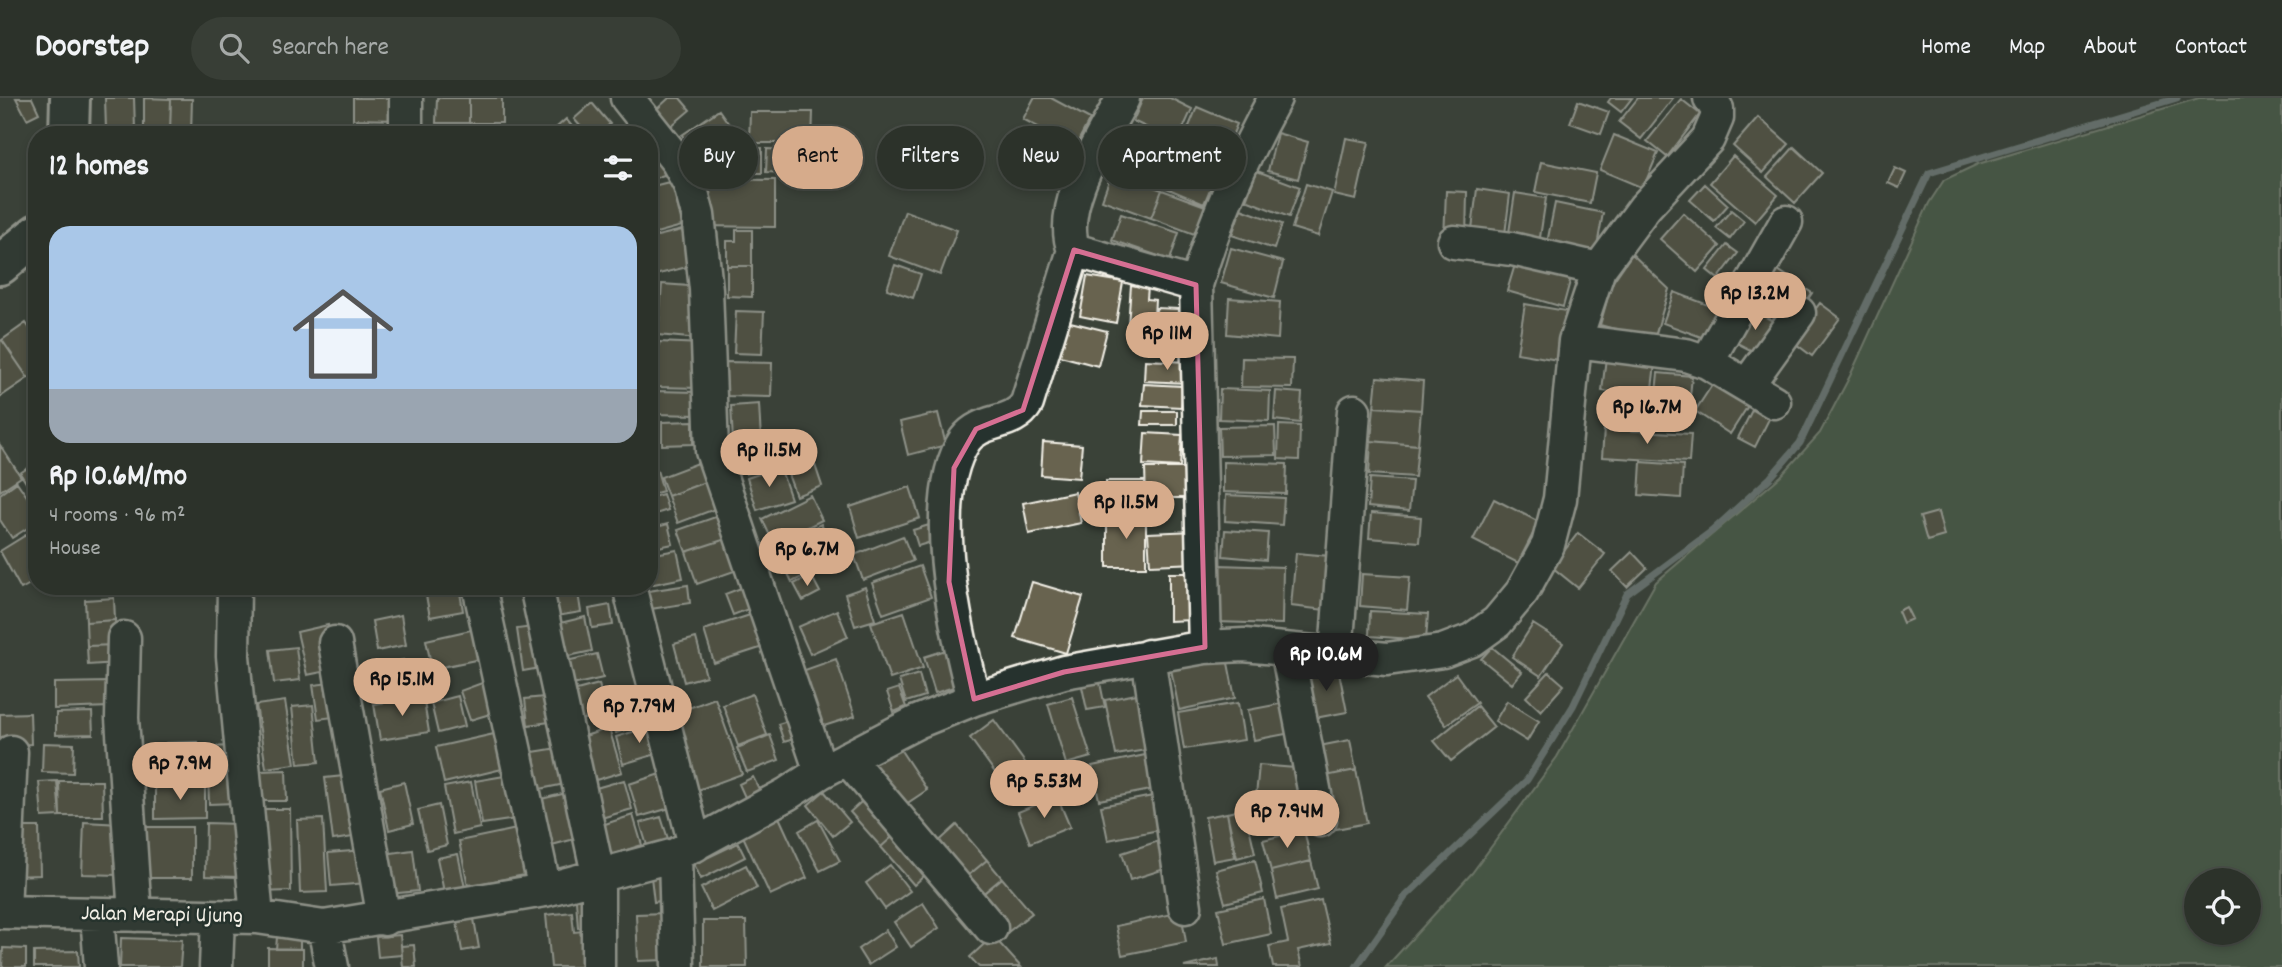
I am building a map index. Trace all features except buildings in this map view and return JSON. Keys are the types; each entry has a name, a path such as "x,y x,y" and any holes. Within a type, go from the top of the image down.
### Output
{"main road":[{"path":"69,126 70,98"},
{"path":"0,265 28,242"}],"street":[{"path":"406,98 406,126"},
{"path":"974,699 956,632 949,582 947,531 954,468 958,452 976,429 990,421 1015,416 1027,404 1074,250 1068,227 1071,208 1123,98"},
{"path":"1205,646 1196,285 1212,229 1250,144 1275,98"},
{"name":"Jalan Merapi Ujung","path":"2,912 257,917 324,927 545,890 685,850 834,765 918,722 974,699 1064,672 1205,646 1244,645 1387,659 1443,651 1472,640 1497,622 1522,592 1548,545 1560,499 1576,341 1599,269 1645,207 1708,139 1717,118 1717,109 1710,98"},
{"path":"635,101 652,126"},
{"path":"658,134 690,185 698,215 706,289 712,451 834,765 991,928"},
{"path":"1707,362 1786,222"},
{"path":"1454,242 1512,249 1599,269"},
{"path":"1074,250 1196,285"},
{"path":"1748,384 1799,313"},
{"path":"1576,341 1686,355 1707,362 1748,384 1774,402"},
{"path":"1336,654 1354,411"},
{"path":"234,595 233,656 257,917"},
{"path":"481,595 545,890"},
{"path":"538,595 598,874 598,967"},
{"path":"631,595 685,850 678,967"},
{"path":"124,638 122,719 135,915"},
{"path":"335,643 384,919"},
{"path":"1287,650 1320,820"},
{"path":"1149,656 1185,907"},
{"path":"2,912 11,752"},
{"path":"97,915 101,967"},
{"path":"216,967 218,918"},
{"path":"324,927 332,967"}],"highlighted area":[{"path":"1074,250 1196,285 1205,647 1064,672 974,699 949,582 954,468 976,429 1023,410"}],"green space":[{"path":"2199,98 2282,98 2282,967 1386,967 1472,873 1557,757 1656,582 1781,476 1820,433 1850,376 1929,203 1944,180 1978,164"}],"waterway":[{"path":"1356,967 1405,897 1527,780 1573,706 1627,594 1712,531 1770,478 1800,443 1929,173 2177,98"}]}
